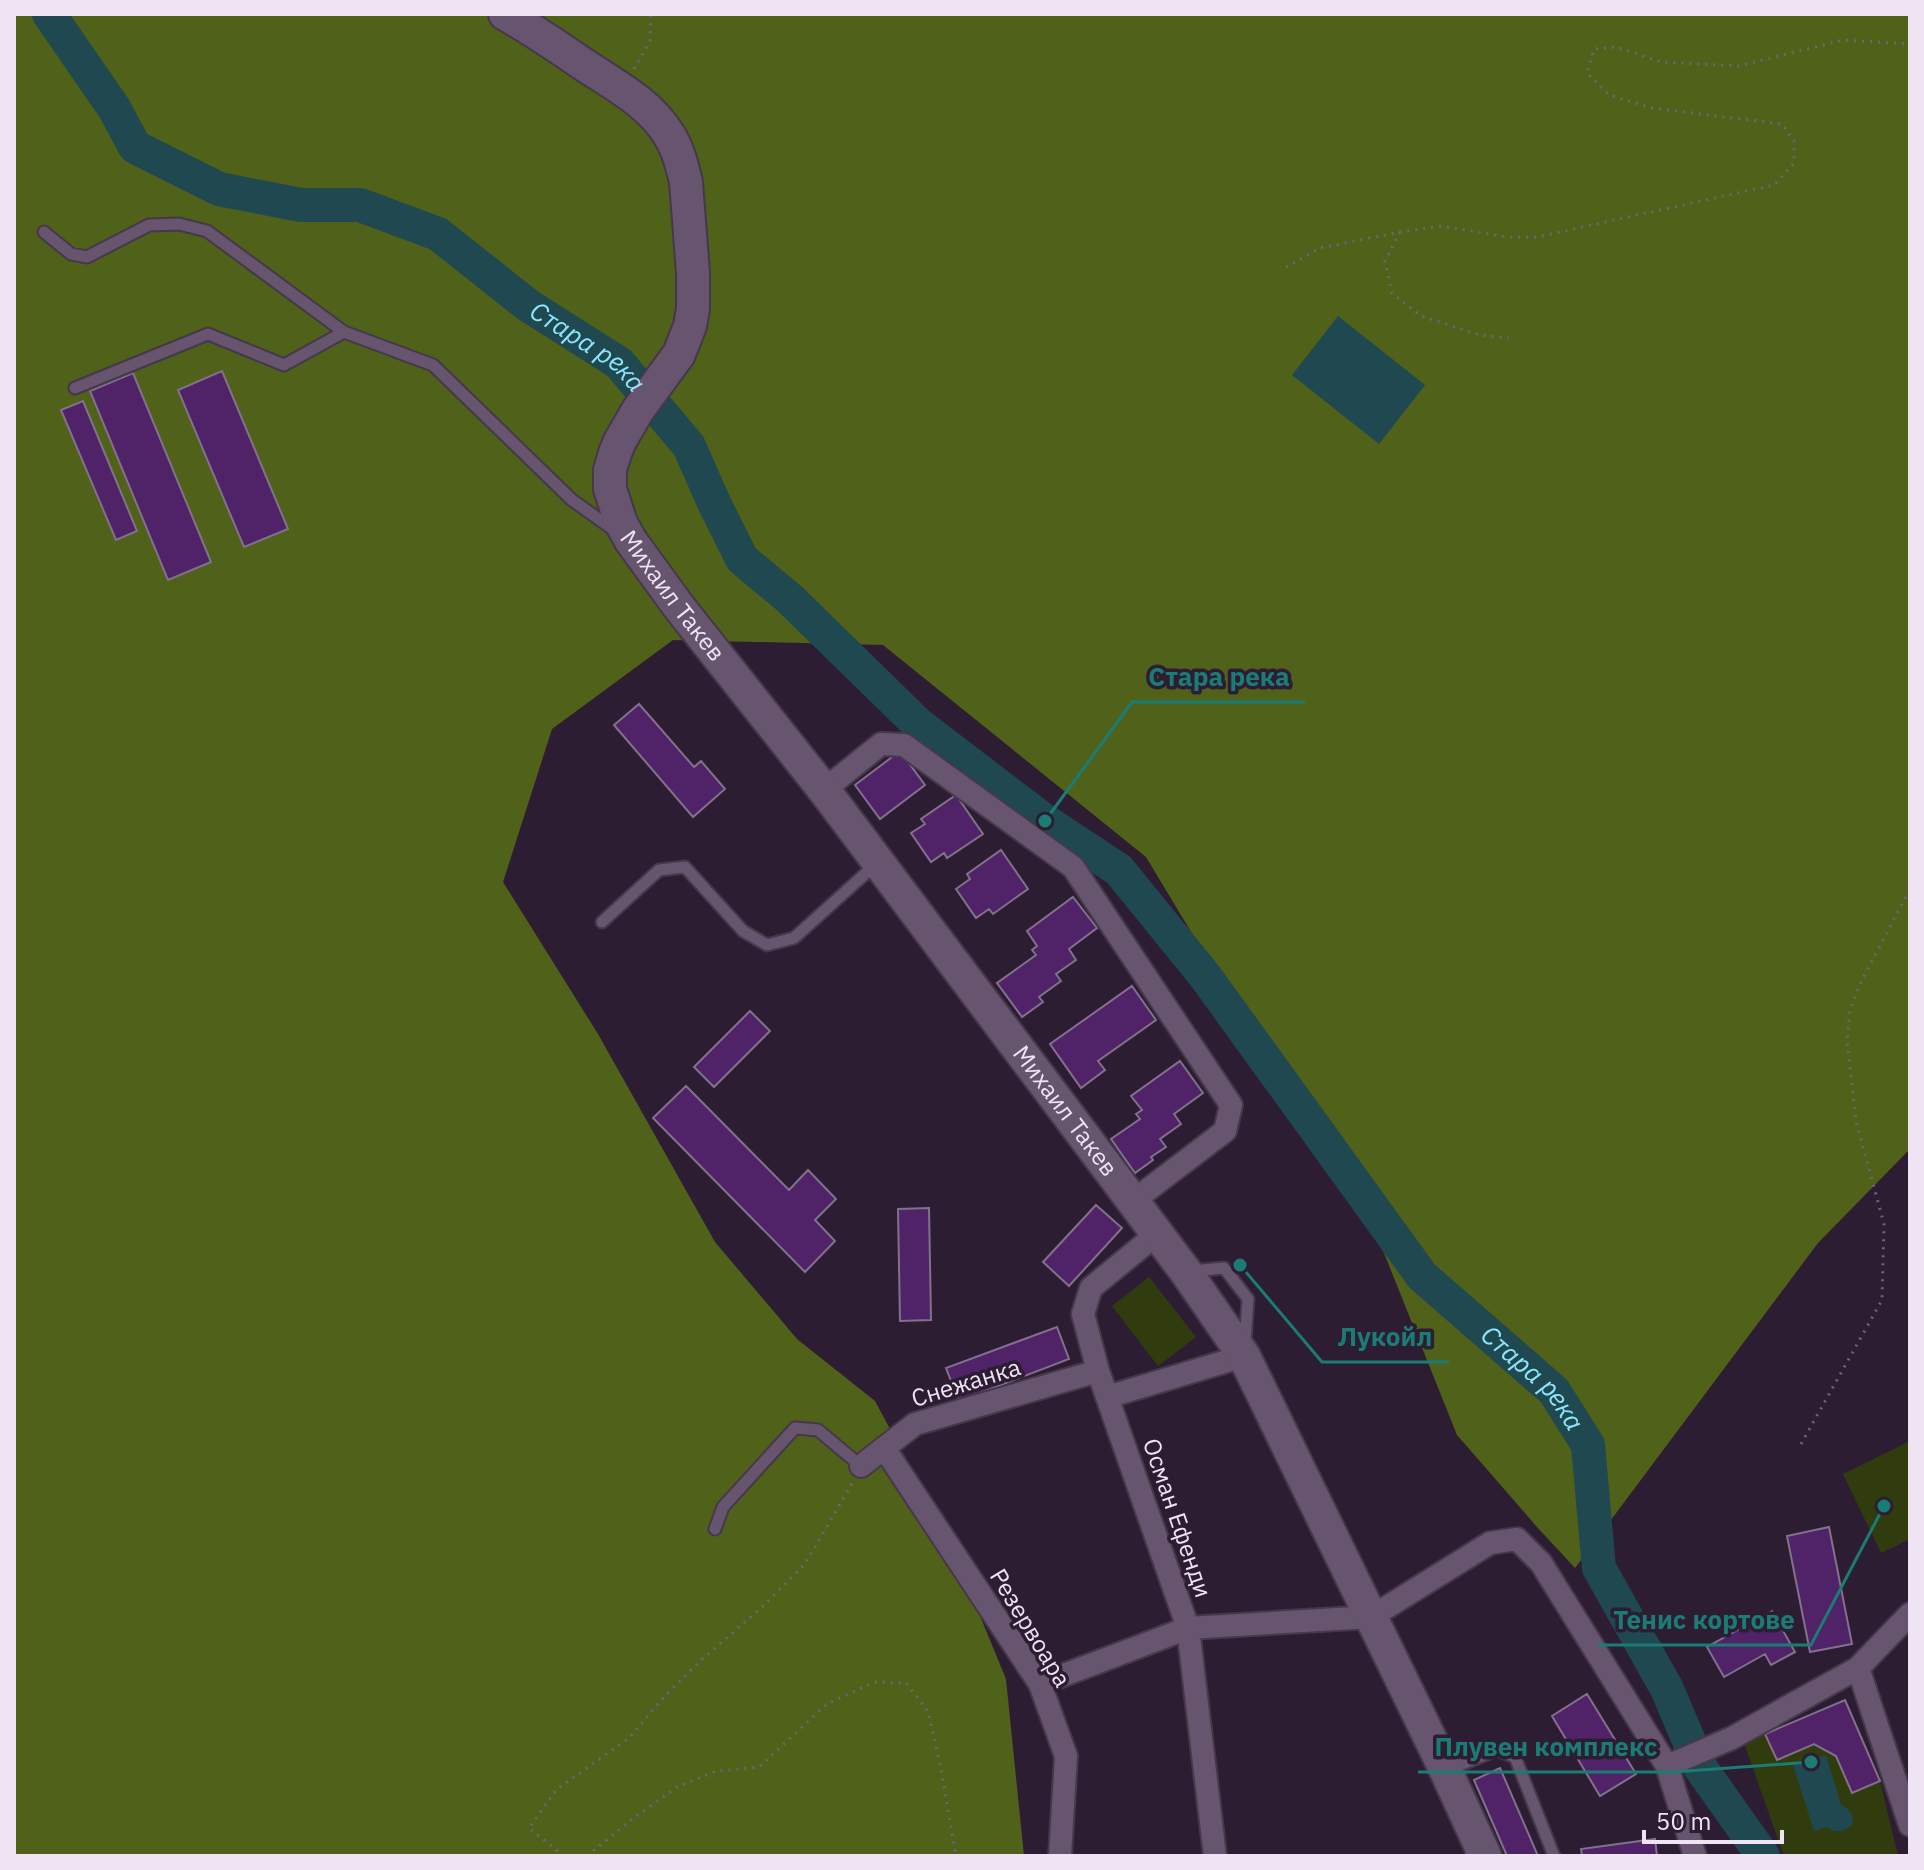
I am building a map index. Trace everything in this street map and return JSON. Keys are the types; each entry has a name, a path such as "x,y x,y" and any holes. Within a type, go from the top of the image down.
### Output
{"main road":[{"name":"Михаил Такев","path":"505,14 621,89 649,111 669,134 686,182 693,273 690,326 679,354 638,410 620,441 610,470 610,489 615,507 631,541 679,607 824,790 1158,1233 1244,1356 1485,1856"}],"street":[{"path":"824,790 881,744 904,745 1073,867 1231,1105 1225,1131 1133,1201"},
{"name":"Осман Ефенди","path":"1158,1233 1091,1288 1083,1314 1098,1371 1188,1628 1215,1856"},
{"path":"1107,1397 1244,1356"},
{"name":"Снежанка","path":"863,1464 915,1424 1098,1371"},
{"name":"Резервоара","path":"884,1448 1040,1684 1066,1756 1060,1856"},
{"path":"1040,1684 1188,1628 1371,1617 1490,1543 1517,1539 1541,1563 1667,1766 1695,1856"},
{"path":"1667,1766 1732,1738 1858,1668 1910,1614"},
{"path":"1858,1668 1910,1825"}],"lane":[{"path":"44,232 71,254 87,257 149,225 179,224 207,231 344,332 433,365 572,500 631,541"},
{"path":"75,388 208,334 284,365 344,332"},
{"path":"602,922 659,870 685,867 743,931 767,945 794,938 878,862"},
{"path":"715,1529 723,1507 795,1428 818,1430 863,1464"},
{"path":"1446,1771 1497,1750 1515,1757 1554,1856"}],"path":[{"path":"621,89 650,41 651,14"},
{"path":"1286,267 1320,248 1441,226 1508,237 1537,237 1774,185 1794,163 1794,141 1782,124 1652,108 1609,95 1587,73 1594,49 1616,47 1661,62 1739,66 1843,40 1910,44"},
{"path":"1400,232 1385,261 1392,293 1421,316 1480,335 1509,338"},
{"path":"1801,1444 1882,1300 1884,1224 1856,1121 1847,1042 1850,1009 1861,982 1910,889"},
{"path":"564,1856 529,1828 556,1790 629,1738 699,1662 805,1564 863,1464"},
{"path":"587,1856 677,1787 717,1771 759,1767 827,1704 874,1682 906,1683 928,1711 956,1856"}],"green space":[{"path":"14,14 1910,14 1910,1149 1818,1243 1575,1568 1457,1435 1384,1253 1146,857 883,645 673,640 552,729 503,882 598,1034 715,1242 797,1339 875,1401 945,1531 1006,1679 1024,1856 14,1856"},
{"path":"1149,1277 1196,1337 1158,1366 1112,1306"},
{"path":"1910,1441 1910,1539 1881,1553 1843,1474"},
{"path":"1845,1700 1880,1781 1898,1856 1784,1856 1744,1743"}],"shaded area":[{"path":"1338,316 1425,385 1379,444 1292,375"},
{"path":"1826,1755 1841,1805 1853,1820 1841,1831 1827,1827 1814,1831 1793,1765"}],"building":[{"path":"222,371 288,529 244,547 178,390"},
{"path":"133,373 211,562 168,580 90,391"},
{"path":"83,401 137,531 116,540 61,410"},
{"path":"639,704 694,767 701,761 725,789 693,817 614,725"},
{"path":"900,751 925,785 880,819 855,785"},
{"path":"956,795 983,834 947,858 944,853 931,862 911,833 925,824 921,819"},
{"path":"1001,850 1028,889 993,914 989,909 976,918 956,889 970,879 967,874"},
{"path":"1073,897 1097,928 1069,949 1076,960 1056,974 1061,981 1039,997 1043,1002 1022,1017 997,983 1036,955 1032,950 1037,946 1027,931"},
{"path":"1132,986 1156,1020 1098,1061 1105,1070 1081,1088 1050,1044"},
{"path":"750,1011 770,1031 714,1087 694,1067"},
{"path":"1180,1061 1203,1093 1174,1114 1181,1124 1160,1139 1166,1147 1135,1173 1111,1139 1140,1119 1136,1114 1142,1110 1131,1096"},
{"path":"686,1086 789,1190 808,1170 836,1199 815,1220 835,1241 805,1272 653,1118"},
{"path":"1096,1205 1122,1228 1069,1286 1043,1262"},
{"path":"929,1208 931,1320 900,1321 898,1209"},
{"path":"1057,1327 1069,1359 959,1401 946,1368"},
{"path":"1829,1527 1852,1644 1810,1652 1787,1536"},
{"path":"1772,1611 1795,1652 1771,1665 1765,1654 1724,1677 1707,1647"},
{"path":"1587,1694 1636,1774 1600,1796 1552,1716"},
{"path":"1845,1700 1880,1781 1852,1793 1836,1756 1814,1744 1777,1760 1765,1734"},
{"path":"1500,1768 1538,1856 1507,1856 1474,1780"},
{"path":"1655,1839 1657,1856 1582,1856 1581,1849"}],"waterway":[{"name":"Стара река","path":"49,14 114,108 135,147 219,189 301,205 360,205 438,234 529,306 619,363 689,446 742,559 790,599 918,724 1045,821 1119,870 1205,976 1422,1276 1554,1391 1588,1445 1599,1568 1667,1689 1700,1767 1763,1856"}],"place":[{"name":"Стара река","path":"1045,821"},
{"name":"Лукойл","path":"1240,1265"},
{"name":"Тенис кортове","path":"1884,1506"},
{"name":"Плувен комплекс","path":"1811,1762"}]}
